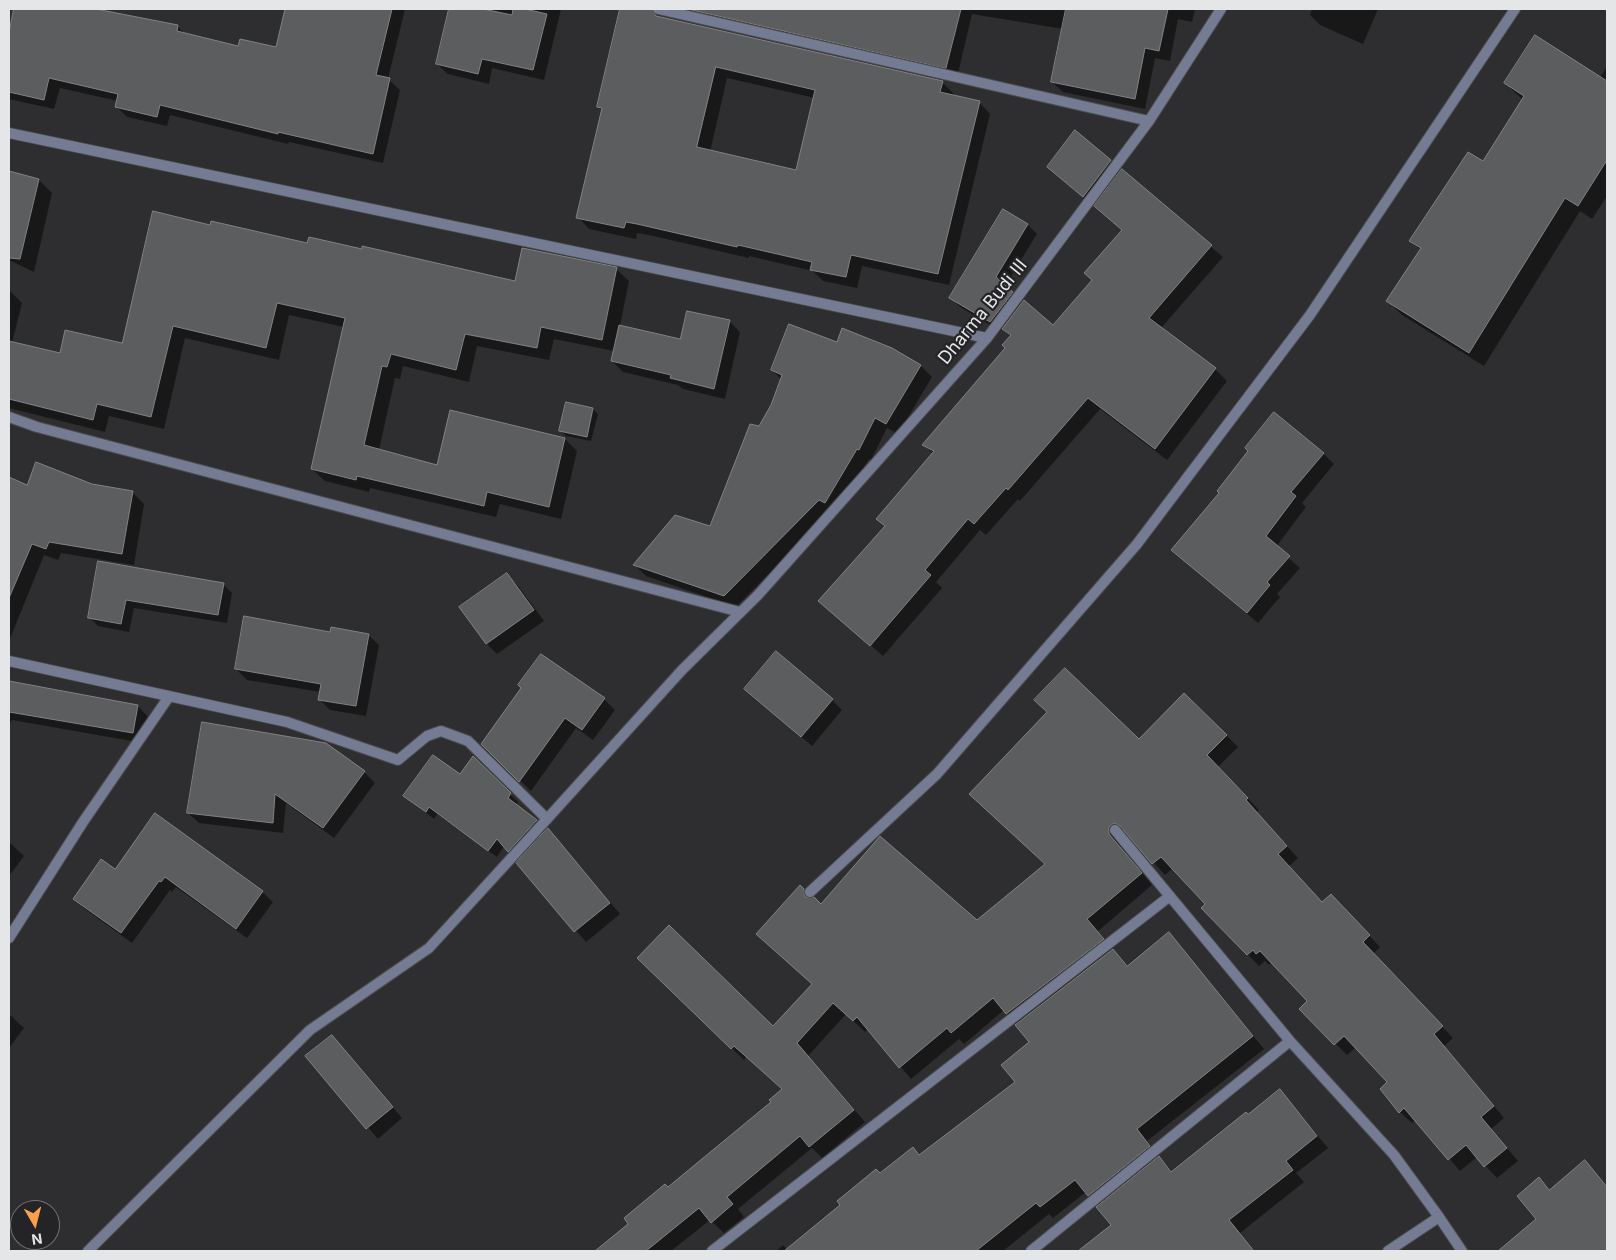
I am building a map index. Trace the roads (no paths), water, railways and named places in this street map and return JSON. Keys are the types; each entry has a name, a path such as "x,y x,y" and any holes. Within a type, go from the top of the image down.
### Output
{"street":[{"path":"658,9 1149,121"},
{"name":"Dharma Budi III","path":"88,1251 310,1030 429,948 682,670 740,612 987,338 1149,121 1221,9"},
{"path":"810,892 937,774 1137,544 1310,315 1515,9"},
{"path":"9,133 987,338"},
{"path":"9,417 37,427 740,612"},
{"path":"9,661 168,698 287,722 398,760 427,736 441,731 455,735 468,741 547,819"},
{"path":"9,938 168,698"},
{"path":"1115,830 1290,1041 1394,1155 1462,1251"},
{"path":"712,1251 1170,896"},
{"path":"1031,1251 1290,1041"},
{"path":"1388,1251 1439,1218"}]}
